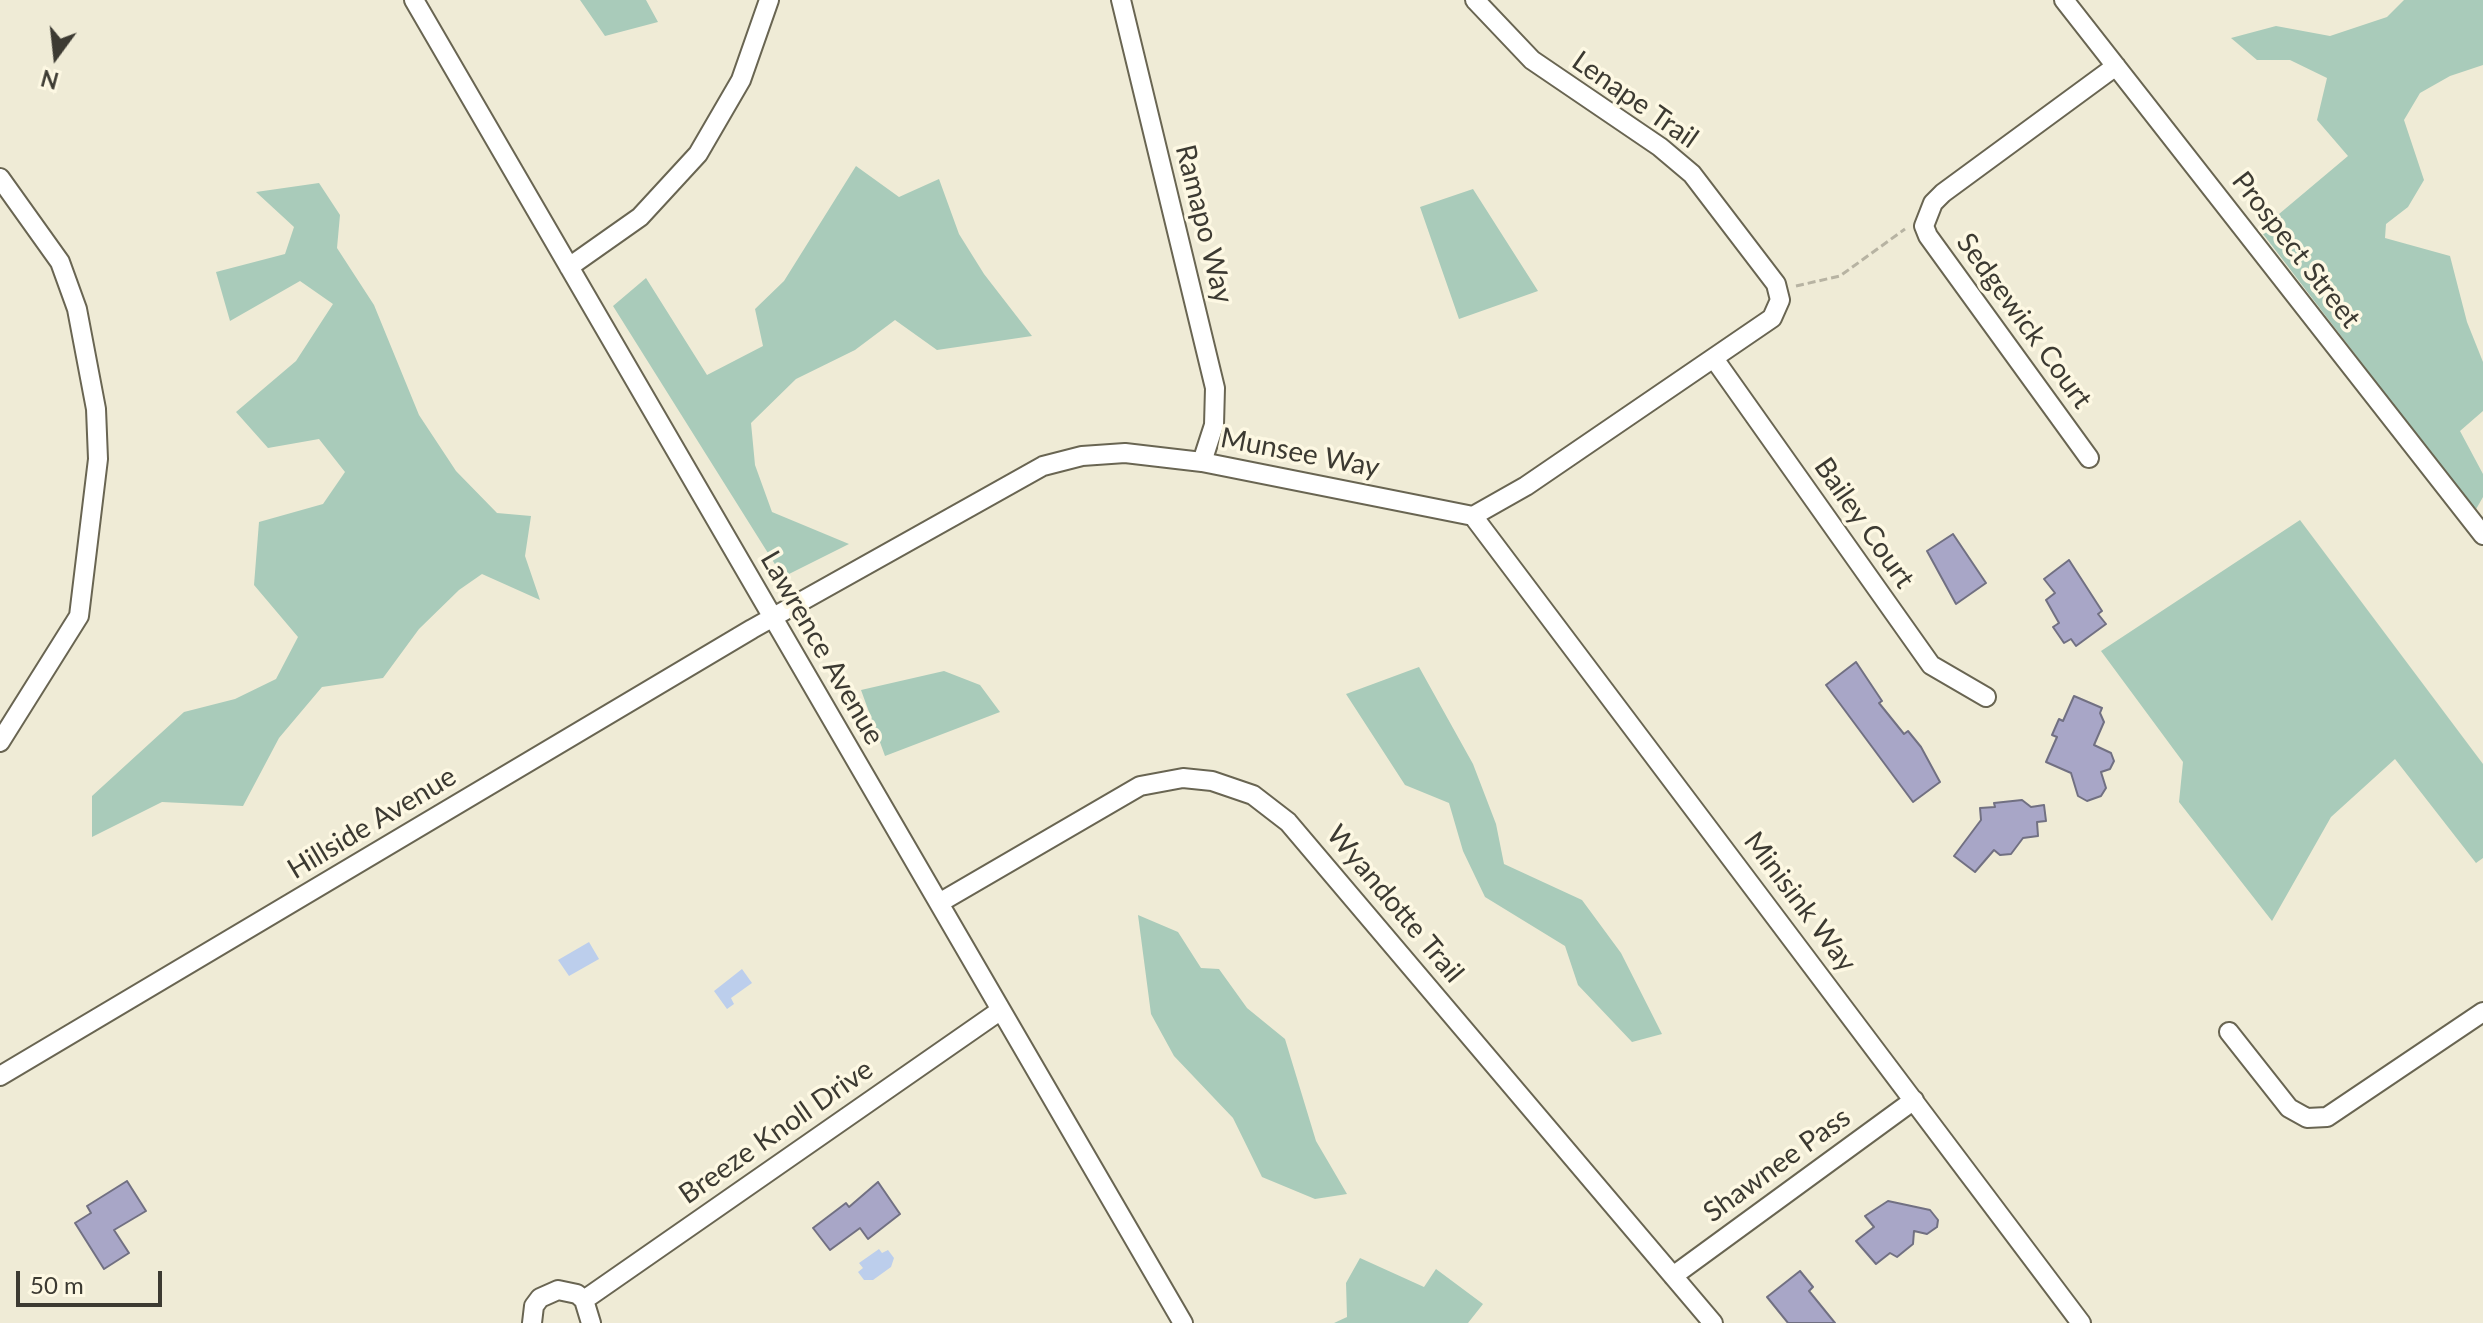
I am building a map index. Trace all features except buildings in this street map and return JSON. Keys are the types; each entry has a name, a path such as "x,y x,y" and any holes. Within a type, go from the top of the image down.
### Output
{"street":[{"name":"Lawrence Avenue","path":"414,0 1183,1323"},
{"path":"569,267 640,217 698,154 741,80 769,0"},
{"name":"Ramapo Way","path":"1121,0 1215,388 1214,425 1202,462"},
{"name":"Lenape Trail","path":"1475,0 1532,60 1660,147 1692,174 1779,292"},
{"name":"Prospect Street","path":"2064,0 2483,535"},
{"name":"Sedgewick Court","path":"2089,458 1928,236 1924,226 1927,213 1943,193 2116,66"},
{"path":"0,178 60,262 77,309 96,409 98,459 79,616 0,742"},
{"path":"1473,516 1526,486 1715,360 1772,318 1779,308 1779,292"},
{"name":"Bailey Court","path":"1715,360 1931,665 1986,697"},
{"name":"Munsee Way","path":"772,618 1043,466 1082,456 1125,453 1202,462 1473,516"},
{"name":"Minisink Way","path":"1473,516 2081,1323"},
{"name":"Hillside Avenue","path":"0,1076 772,618"},
{"name":"Wyandotte Trail","path":"939,903 1140,786 1183,778 1226,784 1253,795 1288,822 1713,1323"},
{"name":"Breeze Knoll Drive","path":"584,1300 1001,1010"},
{"path":"2229,1032 2289,1108 2307,1118 2327,1117 2483,1012"},
{"name":"Shawnee Pass","path":"1673,1276 1914,1100"},
{"path":"532,1323 534,1306 549,1292 568,1290 584,1300 591,1323"}],"path":[{"path":"1779,292 1840,276 1927,213"}],"green space":[{"path":"580,0 646,0 658,22 605,36"},
{"path":"2404,0 2483,0 2483,65 2450,76 2420,93 2404,120 2424,180 2408,207 2386,224 2385,238 2450,256 2467,322 2483,362 2483,411 2460,431 2483,474 2483,497 2475,511 2260,230 2348,156 2317,120 2327,78 2290,60 2257,60 2231,38 2276,26 2330,36 2387,17"},
{"path":"856,166 899,197 939,179 959,234 984,274 1032,336 937,350 895,320 855,350 796,379 751,423 755,465 772,512 849,544 783,577 613,306 646,278 707,375 763,346 755,309 784,281"},
{"path":"319,183 340,215 337,248 374,305 419,415 456,471 497,513 531,516 525,556 540,600 482,574 459,590 419,629 383,678 322,687 279,738 243,806 162,802 92,837 92,796 184,712 235,699 276,679 298,637 254,585 259,522 323,504 345,472 319,439 268,448 236,412 296,361 333,304 300,281 230,321 216,272 285,254 294,227 256,192"},
{"path":"1473,189 1538,291 1459,319 1420,207"},
{"path":"2300,520 2483,764 2483,858 2476,863 2395,759 2331,817 2272,921 2179,802 2183,762 2101,651"},
{"path":"1419,667 1473,764 1496,824 1504,864 1582,900 1621,953 1662,1034 1632,1042 1578,985 1565,946 1485,897 1463,851 1449,803 1405,785 1346,694"},
{"path":"944,671 980,685 1000,712 885,756 861,690"},
{"path":"1138,915 1178,932 1201,968 1219,969 1247,1008 1285,1039 1316,1141 1347,1194 1315,1199 1262,1177 1233,1118 1174,1056 1151,1014"},
{"path":"1360,1258 1424,1287 1436,1269 1483,1304 1468,1323 1334,1323 1347,1317 1346,1283"}],"water":[{"path":"589,942 599,959 569,976 558,960"},
{"path":"742,969 752,983 731,998 734,1004 727,1009 714,991"},
{"path":"879,1249 882,1253 888,1250 894,1258 891,1267 873,1280 864,1280 858,1272 863,1268 859,1263"}]}
